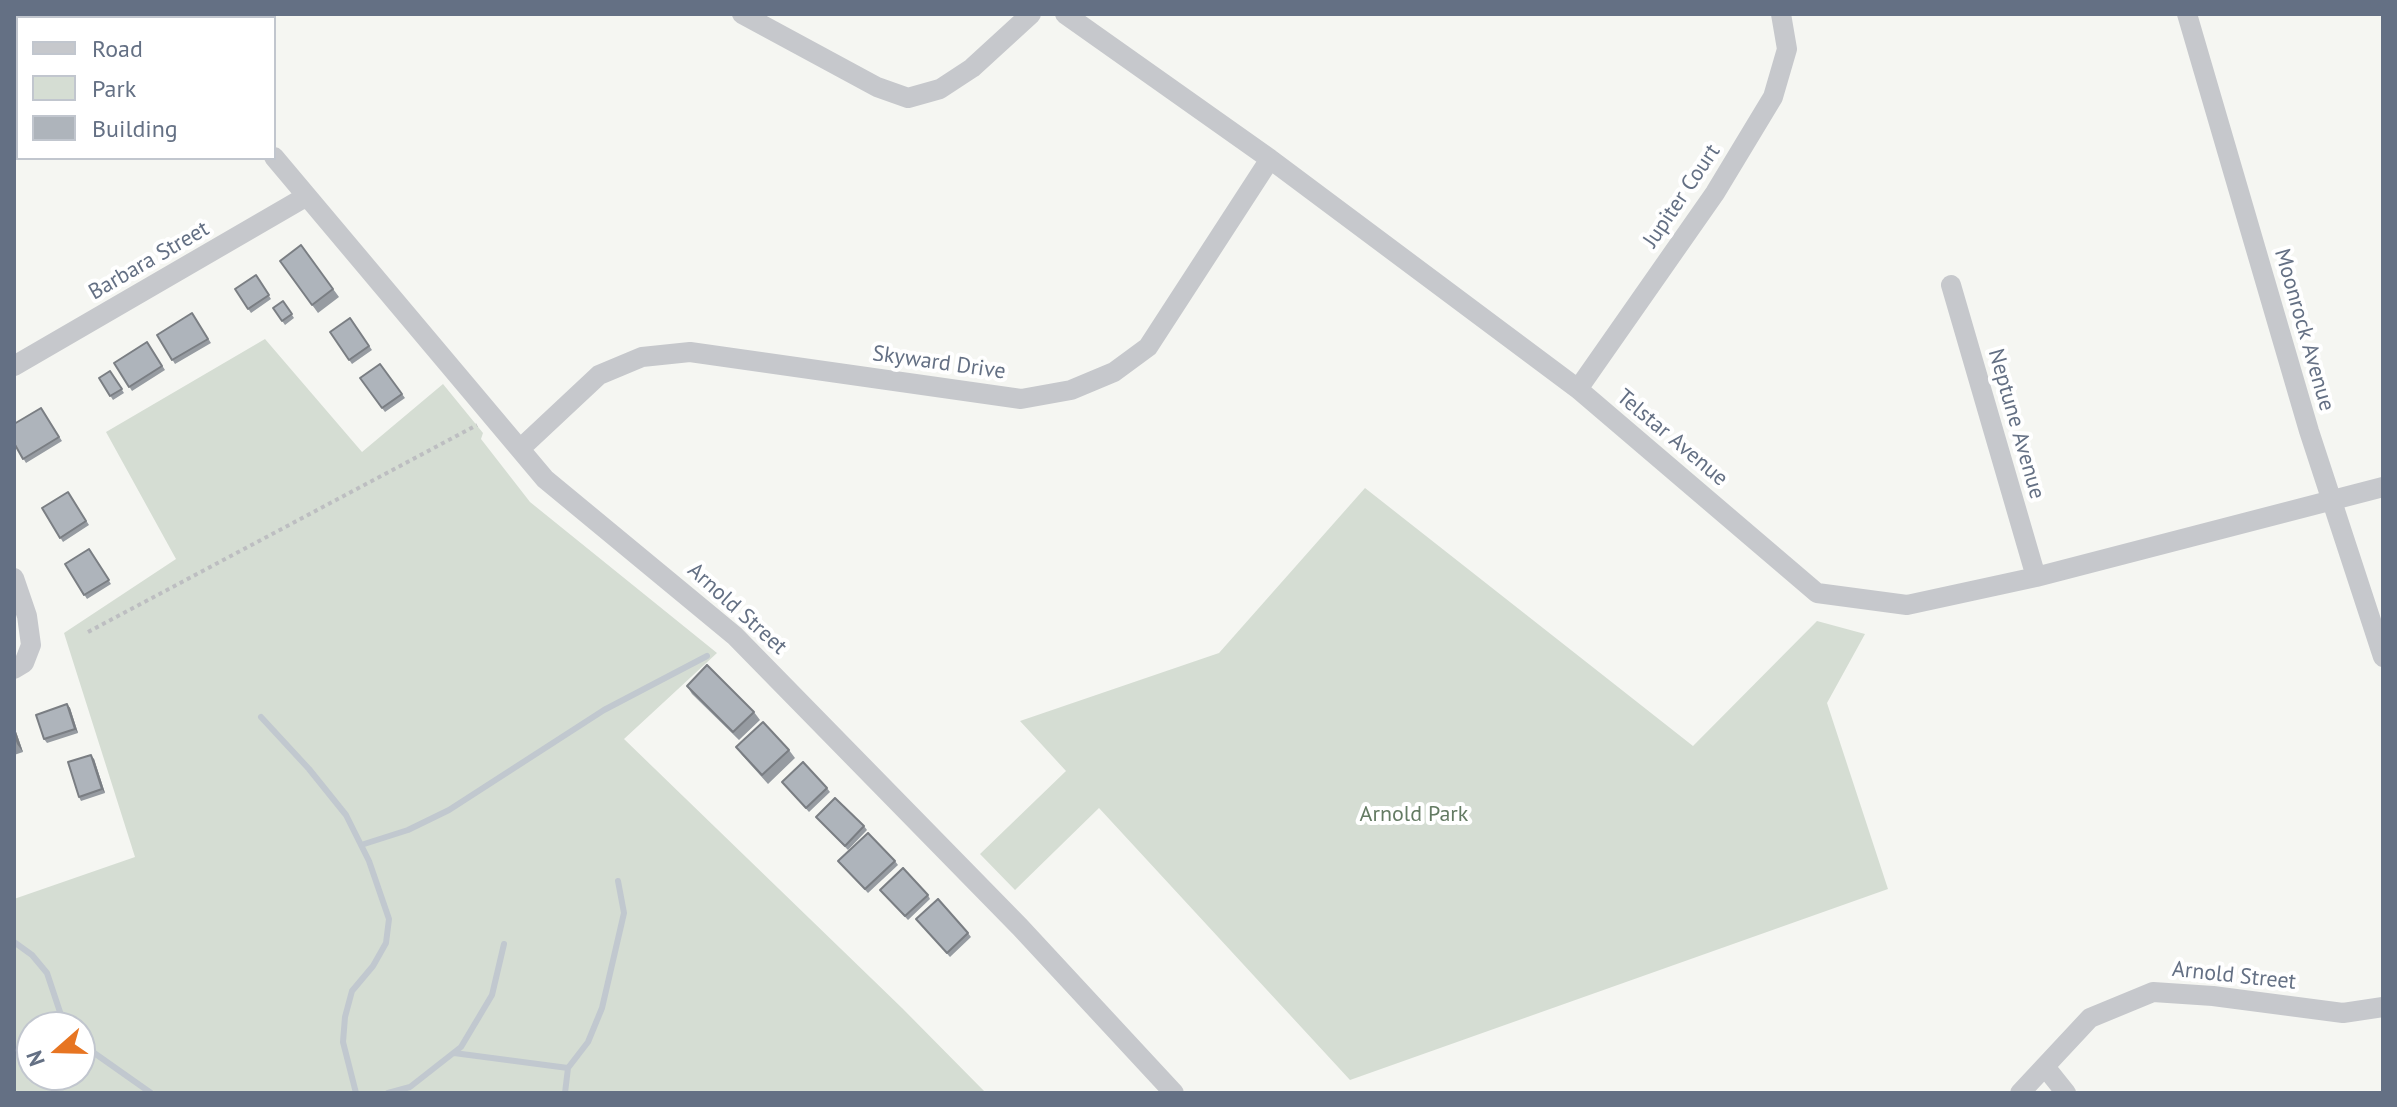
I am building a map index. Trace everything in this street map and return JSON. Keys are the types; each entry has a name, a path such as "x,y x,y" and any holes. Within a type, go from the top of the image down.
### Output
{"street":[{"path":"742,14 877,87 908,98 940,89 972,68 1031,14"},
{"name":"Telstar Avenue","path":"1065,14 1270,159 1578,389 1817,593 1907,605 2036,577 2383,487"},
{"name":"Jupiter Court","path":"1578,389 1715,193 1773,97 1787,49 1781,14"},
{"name":"Moonrock Avenue","path":"2187,14 2309,431 2383,657"},
{"name":"Arnold Street","path":"276,159 545,479 735,636 961,866 1174,1093"},
{"name":"Skyward Drive","path":"521,448 599,375 642,357 690,352 1021,399 1071,390 1114,372 1148,347 1270,159"},
{"name":"Barbara Street","path":"14,366 307,196"},
{"name":"Neptune Avenue","path":"1951,285 2036,577"},
{"path":"14,578 27,616 31,645 24,663 14,669"},
{"name":"Arnold Street","path":"2020,1093 2090,1018 2153,992 2213,996 2343,1013 2383,1007"},
{"path":"2046,1068 2066,1093"}],"path":[{"path":"88,632 494,416"}],"green space":[{"path":"265,339 362,452 443,384 483,433 481,439 530,502 717,653 624,739 986,1093 14,1093 14,899 135,857 64,633 176,559 106,432"},
{"name":"Arnold Park","path":"1365,488 1693,746 1817,621 1865,634 1827,703 1888,889 1350,1080 1099,808 1015,890 980,854 1066,771 1020,721 1219,653"}],"building":[{"path":"301,245 333,289 312,305 280,261"},
{"path":"256,275 269,295 248,309 235,289"},
{"path":"283,301 292,314 282,321 273,308"},
{"path":"192,313 208,339 172,360 157,335"},
{"path":"350,318 369,346 349,360 330,332"},
{"path":"147,342 162,366 129,387 114,363"},
{"path":"380,364 402,394 382,408 360,378"},
{"path":"110,371 122,389 110,396 99,378"},
{"path":"41,408 59,437 23,459 14,443 14,424"},
{"path":"68,492 86,521 60,538 42,508"},
{"path":"89,549 109,580 84,595 65,564"},
{"path":"707,665 754,712 733,732 687,686"},
{"path":"67,704 75,729 44,739 36,715"},
{"path":"763,722 789,750 762,775 736,747"},
{"path":"91,755 102,789 79,797 68,762"},
{"path":"803,762 827,788 806,808 782,782"},
{"path":"835,798 864,826 845,846 816,817"},
{"path":"868,833 895,861 865,889 838,861"},
{"path":"903,868 928,895 905,916 880,890"},
{"path":"938,899 968,933 947,953 916,919"}],"waterway":[{"path":"361,845 408,830 449,810 604,710 707,656"},
{"path":"261,717 346,815 369,861 389,919 386,943 373,966 352,991 345,1017 343,1042 356,1093"},
{"path":"565,1093 568,1068 588,1042 602,1008 624,913 618,881"},
{"path":"14,942 32,955 47,973 60,1011"},
{"path":"388,1093 410,1087 461,1047 492,995 504,944"},
{"path":"454,1053 568,1068"},
{"path":"96,1054 151,1093"}]}
